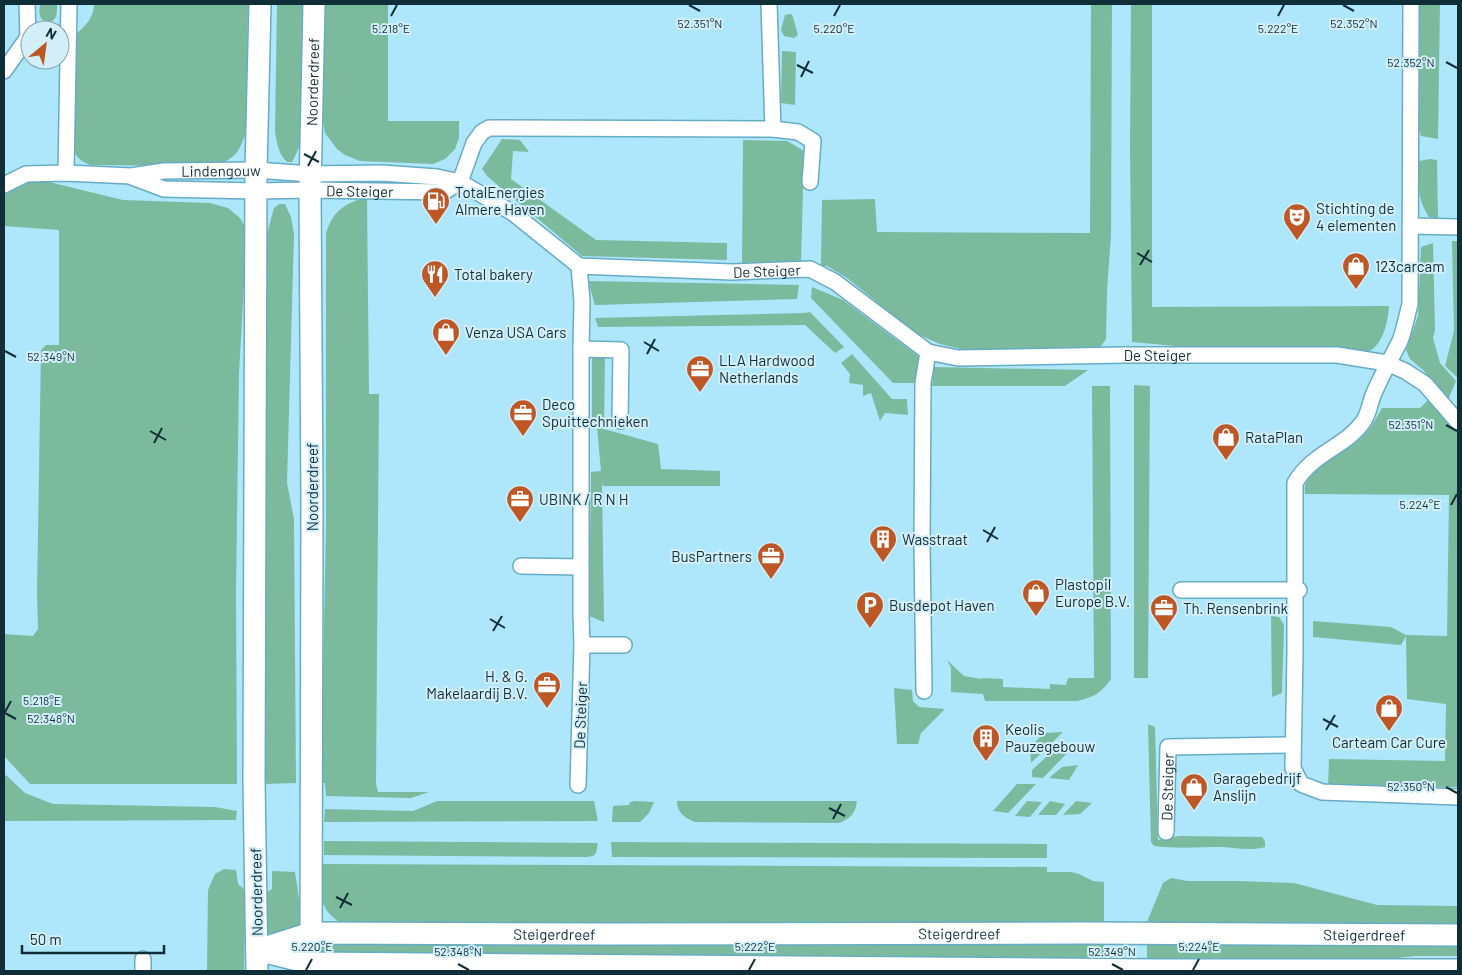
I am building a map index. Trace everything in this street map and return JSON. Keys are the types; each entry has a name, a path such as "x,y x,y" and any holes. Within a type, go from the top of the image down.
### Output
{"main road":[{"name":"Noorderdreef","path":"257,971 254,782 256,180 260,4"},
{"name":"Noorderdreef","path":"310,967 312,884 311,182 314,4"},
{"name":"Steigerdreef","path":"257,950 311,933 1458,935"},
{"name":"Steigerdreef","path":"257,950 310,967 1458,970"}],"street":[{"path":"28,4 28,20"},
{"path":"66,20 69,4"},
{"path":"769,4 773,129"},
{"path":"1411,4 1410,304 1401,339 1387,363 1373,395 1365,420 1352,434 1313,461 1300,473 1295,483 1297,590 1293,768 1301,784 1322,792 1458,797"},
{"path":"4,71 20,49"},
{"path":"64,70 66,173"},
{"path":"578,266 513,213 460,182 474,142 482,132 489,128 773,129 798,132 813,141 810,182"},
{"name":"Lindengouw","path":"4,185 26,174 66,173 131,176 164,171 256,180 311,182"},
{"name":"Lindengouw","path":"131,176 164,189 256,180"},
{"name":"De Steiger","path":"256,180 311,182 444,192 460,182"},
{"path":"1411,226 1458,228"},
{"name":"De Steiger","path":"578,785 582,645 582,301 578,266 732,272 810,269 835,282 928,352 958,358 1124,355 1336,355 1387,363 1426,384 1458,422"},
{"path":"581,348 621,350 620,421"},
{"path":"924,691 922,544 923,383 928,352"},
{"path":"521,566 581,567"},
{"path":"1181,590 1297,590"},
{"path":"582,645 624,645"},
{"name":"De Steiger","path":"1166,832 1168,747 1293,745"}],"green space":[{"path":"40,4 57,4 56,16 53,20 43,20 39,12"},
{"path":"94,4 248,4 246,133 234,156 211,166 90,165 77,157 73,148 75,35 91,18"},
{"path":"277,4 302,4 301,135 298,149 292,162 287,162 278,148 275,131"},
{"path":"322,4 388,4 388,121 459,121 459,138 455,149 445,159 433,164 360,161 345,155 337,149 325,133 323,120 321,96"},
{"path":"1091,4 1112,4 1111,235 1106,339 1099,349 965,350 940,344 915,333 847,278 827,266 821,266 822,200 875,199 877,232 1090,233"},
{"path":"1131,4 1152,4 1152,307 1389,306 1384,332 1373,349 1365,353 1350,354 1231,350 1132,342"},
{"path":"1420,4 1440,4 1438,139 1421,136 1419,128"},
{"path":"792,14 798,35 794,38 784,36 781,30 785,15"},
{"path":"782,51 796,52 795,105 781,103"},
{"path":"502,139 520,140 529,152 513,151 511,179 596,240 727,243 727,260 582,256 488,177 482,169"},
{"path":"743,140 787,141 804,151 801,264 742,264"},
{"path":"1437,160 1438,218 1429,217 1422,203 1419,190 1419,161"},
{"path":"19,181 45,181 123,200 210,203 228,208 240,218 247,230 239,374 236,592 237,784 30,784 4,756 4,634 33,636 38,629 41,350 46,345 59,345 59,230 4,226 4,186"},
{"path":"367,198 369,394 379,394 376,784 378,792 429,792 411,798 326,796 325,783 321,783 326,524 326,233 332,220 340,210 350,203"},
{"path":"279,204 285,204 291,217 294,234 287,483 294,519 296,783 264,784 261,522 266,474 267,234 274,208"},
{"path":"1452,241 1458,241 1458,378 1445,366 1454,331"},
{"path":"1433,243 1435,330 1433,338 1440,363 1456,381 1448,400 1423,370 1410,359 1406,350 1418,316 1421,247"},
{"path":"588,281 799,285 797,299 595,305"},
{"path":"812,287 843,300 926,362 923,383 893,383 811,298"},
{"path":"810,312 844,347 835,353 805,325 598,327 595,318 805,313"},
{"path":"852,354 892,399 907,399 908,415 885,413 880,421 871,393 863,396 863,385 849,383 850,374 841,363"},
{"path":"592,355 605,356 604,429 658,444 661,469 720,471 720,486 603,486 602,481 604,622 589,616 591,472 601,471 597,427 601,427 592,423"},
{"path":"934,367 1088,370 1065,386 932,386"},
{"path":"1134,385 1150,386 1148,678 1134,678"},
{"path":"1092,386 1110,386 1111,679 1097,694 1077,701 985,701 983,694 951,692 951,668 947,660 964,676 981,679 1003,679 1003,687 1050,689 1050,684 1066,685 1068,678 1094,678"},
{"path":"1429,399 1458,432 1458,787 1328,788 1329,759 1445,761 1446,704 1407,699 1406,636 1401,645 1313,637 1313,621 1391,627 1406,635 1447,636 1449,495 1305,494 1306,483 1317,468 1362,437 1371,427 1382,408 1420,408"},
{"path":"1271,616 1279,617 1284,625 1282,693 1272,697"},
{"path":"894,688 912,690 913,701 919,707 945,709 921,733 918,744 897,744"},
{"path":"1148,724 1155,727 1158,840 1179,836 1262,837 1265,841 1265,847 1249,849 1154,846 1151,842"},
{"path":"1063,732 1031,763 1030,747 1044,733"},
{"path":"1055,749 1070,750 1043,778 1032,777 1032,770"},
{"path":"1078,765 1069,780 1049,778 1062,767"},
{"path":"6,775 25,793 53,804 215,807 237,811 236,820 4,821 4,777"},
{"path":"1017,784 1036,784 1008,813 993,811"},
{"path":"437,801 594,801 598,821 324,822 325,809 413,811"},
{"path":"677,801 857,801 852,815 839,823 695,822 682,814 678,809"},
{"path":"1027,801 1042,802 1030,817 1015,816"},
{"path":"1050,801 1065,804 1056,815 1038,815"},
{"path":"1076,801 1092,803 1080,814 1063,815"},
{"path":"630,802 654,802 649,813 640,822 612,822 613,806 629,805"},
{"path":"324,841 598,843 596,853 593,856 586,857 324,855"},
{"path":"611,842 1047,844 1047,858 612,857"},
{"path":"323,864 1047,867 1047,872 1071,872 1093,881 1104,882 1104,927 341,923 327,911 324,905 321,890"},
{"path":"224,869 236,870 238,884 245,890 244,971 207,971 208,890 215,874"},
{"path":"272,871 295,872 301,911 302,933 267,933 267,892 272,889"},
{"path":"1171,878 1187,881 1294,883 1377,905 1458,906 1458,928 1147,927 1147,922 1163,883"},
{"path":"1104,938 1104,963 321,960 321,944"},
{"path":"1147,938 1458,939 1458,956 1416,956 1346,964 1147,963"}],"place":[{"name":"TotalEnergies Almere Haven","path":"436,225"},
{"name":"Stichting de 4 elementen","path":"1297,241"},
{"name":"123carcam","path":"1356,290"},
{"name":"Total bakery","path":"435,298"},
{"name":"Venza USA Cars","path":"446,356"},
{"name":"LLA Hardwood Netherlands","path":"700,393"},
{"name":"Deco Spuittechnieken","path":"523,437"},
{"name":"RataPlan","path":"1226,461"},
{"name":"UBINK / R N H","path":"520,523"},
{"name":"Wasstraat","path":"883,563"},
{"name":"BusPartners","path":"771,580"},
{"name":"Plastopil Europe B.V.","path":"1036,617"},
{"name":"Busdepot Haven","path":"870,629"},
{"name":"Th. Rensenbrink","path":"1164,632"},
{"name":"H. & G. Makelaardij B.V.","path":"547,709"},
{"name":"Carteam Car Cure","path":"1389,732"},
{"name":"Keolis Pauzegebouw","path":"986,762"},
{"name":"Garagebedrijf Anslijn","path":"1194,811"}]}
